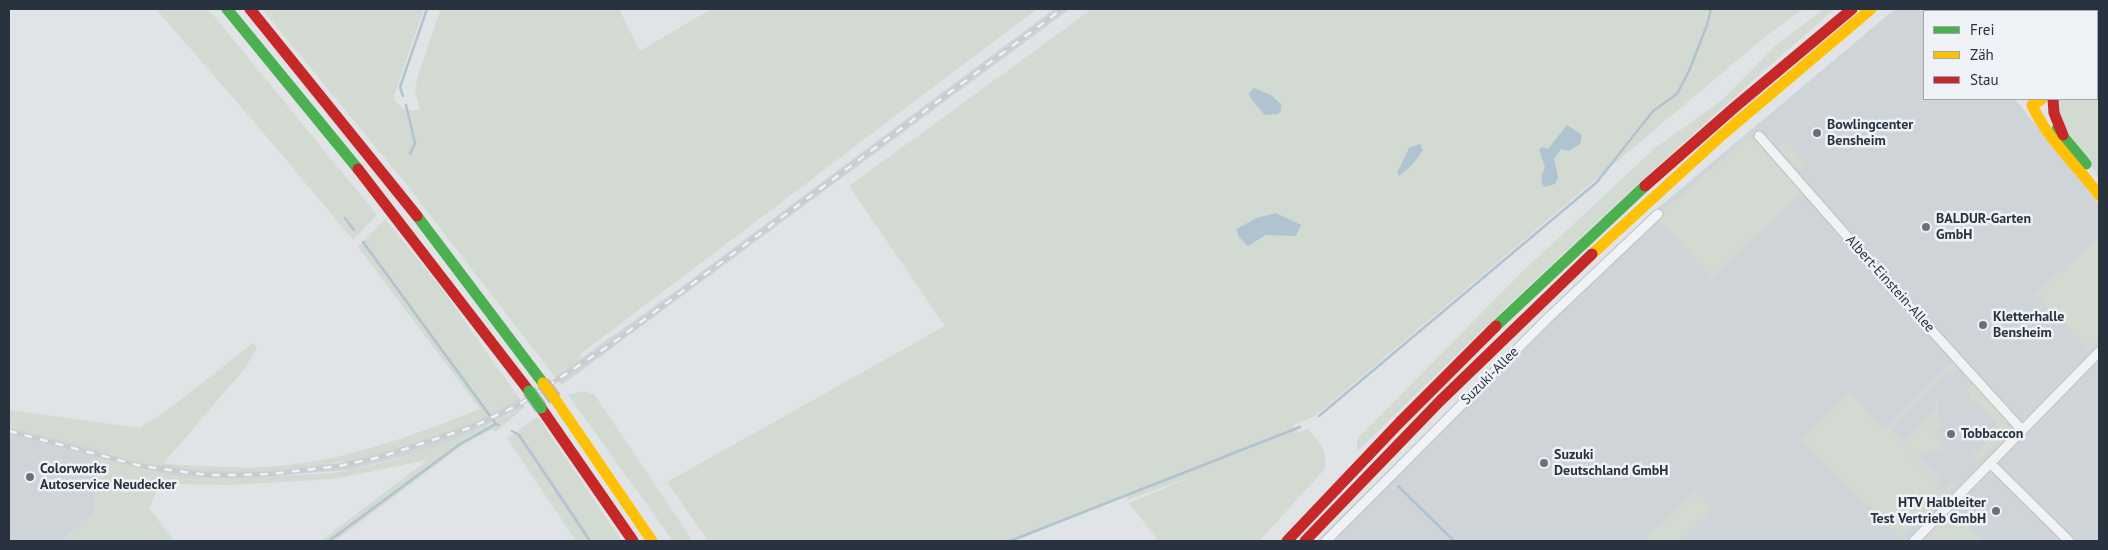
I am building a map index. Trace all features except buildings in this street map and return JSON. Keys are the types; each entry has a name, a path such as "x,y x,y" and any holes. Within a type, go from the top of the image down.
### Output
{"main road":[{"path":"216,9 245,41 256,45"},
{"path":"227,9 392,211 541,408 633,541"},
{"path":"250,9 482,298 611,479 652,541"},
{"path":"1287,541 1407,415 1565,261 1743,99 1852,9"},
{"path":"1305,541 1416,424 1544,298 1675,176 1766,96 1871,9"},
{"path":"2052,100 2055,120 2063,135"},
{"path":"2034,101 2099,182"},
{"path":"2034,101 2039,119 2099,195"}],"street":[{"name":"Albert-Einstein-Allee","path":"1759,136 2022,430"},
{"name":"Suzuki-Allee","path":"1326,541 1540,327 1658,214"},
{"path":"1914,541 2099,352"},
{"path":"1990,463 2069,541"}],"shaded area":[{"path":"156,9 206,9 214,16 377,215 353,240 261,130"},
{"path":"262,9 424,9 393,99 404,110 420,110 415,90 418,75 441,9 619,9 640,51 711,9 1037,9 579,355 582,359 555,377 407,185"},
{"path":"1054,9 1070,9 562,385 555,377 680,288"},
{"path":"1092,9 1803,9 1766,36 1315,416 1293,425 1298,432 1308,429 1320,443 1325,456 1325,469 1259,541 1158,541 1129,503 1196,475 1128,500 1126,495 1014,541 708,541 667,482 945,326 849,186"},
{"path":"1824,9 1835,9 1592,226 1357,452 1357,439 1523,271 1655,148 1722,100 1775,46"},
{"path":"1895,9 1945,9 1923,10 1923,100 2016,100 2099,204 2099,541 1317,541 1652,213"},
{"path":"1963,9 2076,9 2076,10"},
{"path":"2093,9 2099,9 2099,178 2063,124 2057,100 2098,100 2098,10"},
{"path":"1746,139 1758,141 1804,191 1712,277 1658,220 1664,215 1663,211"},
{"path":"1785,140 1806,163 1800,169 1778,148"},
{"path":"385,219 442,289 519,398 481,419 439,435 362,457 322,465 241,472 202,470 164,464 226,467 291,465 347,454 401,439 480,409 358,247"},
{"path":"2099,237 2099,340 2089,350 2035,294"},
{"path":"253,343 257,348 245,368 156,474 199,478 227,478 340,472 396,459 440,445 462,437 525,407 496,432 491,430 464,444 335,541 321,541 427,460 334,479 230,485 160,484 149,508 174,541 62,541 94,512 99,449 9,427 9,410 140,428 169,409"},
{"path":"1953,361 1959,367 1952,376 1947,372 1891,429 1904,442 1937,409 1934,404 1937,401 1941,429 1935,429 1936,441 1941,442 1942,453 1940,450 1928,451 1928,454 1922,451 1917,456 1940,478 1939,480 1945,486 1951,482 1955,485 1949,492 1895,439 1946,492 1901,537 1801,440 1850,393 1885,430"},
{"path":"1974,384 2000,412 2007,425 2007,430 2002,438 1976,464 1973,448 1977,452 1997,432 1993,427 1997,424 1974,399 1970,402 1969,388"},
{"path":"583,391 594,394 693,541 673,541 568,395"},
{"path":"519,398 525,407 464,436 425,451 349,470 242,478 184,478 98,463 94,512 62,541 9,541 9,427 190,469 262,471 339,463 476,421"},
{"path":"538,417 622,541 576,541 507,438"},
{"path":"1695,491 1713,508 1679,541 1642,541"},
{"path":"1953,510 1983,541 1922,541"}],"water":[{"path":"1254,88 1271,95 1281,104 1281,110 1278,114 1265,115 1251,99 1249,93"},
{"path":"1567,125 1582,135 1580,144 1569,151 1561,149 1554,159 1558,177 1555,184 1544,187 1541,178 1545,168 1539,149 1543,147 1548,149"},
{"path":"1420,144 1423,150 1413,164 1399,176 1397,173 1409,148"},
{"path":"1276,213 1301,225 1296,236 1266,235 1248,246 1239,237 1236,229 1257,218"}],"waterway":[{"path":"403,96 400,87 427,9"},
{"path":"1319,416 1597,182 1653,111 1677,94 1689,71 1707,25 1711,9"},
{"path":"406,105 415,143 410,154"},
{"path":"345,218 354,230"},
{"path":"363,242 496,424"},
{"path":"329,541 460,444 496,424 499,425"},
{"path":"1010,541 1300,427"},
{"path":"512,431 519,435 590,541"},
{"path":"1398,486 1454,541"}],"railway":[{"path":"9,431 141,466 207,475 235,475 271,474 339,466 381,457 472,427 520,404 610,345 1062,9"}],"traffic: fast":[{"path":"227,9 358,169"},
{"path":"2057,129 2086,164"},
{"path":"1496,326 1645,186"},
{"path":"417,216 543,383"},
{"path":"529,391 541,408"}],"traffic: slow":[{"path":"1592,254 1722,135 1871,9"},
{"path":"2032,105 2040,100"},
{"path":"2032,105 2054,141 2099,195"},
{"path":"543,383 555,399"},
{"path":"555,399 652,541"}],"traffic: jam":[{"path":"250,9 417,216"},
{"path":"1645,186 1735,107 1852,9"},
{"path":"2053,100 2054,113 2063,135"},
{"path":"358,169 529,391"},
{"path":"1305,541 1440,401 1592,254"},
{"path":"1287,541 1400,422 1496,326"},
{"path":"541,408 633,541"}],"place":[{"name":"Bowlingcenter Bensheim","path":"1817,133"},
{"name":"BALDUR-Garten GmbH","path":"1926,227"},
{"name":"Kletterhalle Bensheim","path":"1983,325"},
{"name":"Tobbaccon","path":"1951,434"},
{"name":"Suzuki Deutschland GmbH","path":"1544,463"},
{"name":"Colorworks Autoservice Neudecker","path":"30,477"},
{"name":"HTV Halbleiter Test Vertrieb GmbH","path":"1996,511"}]}
